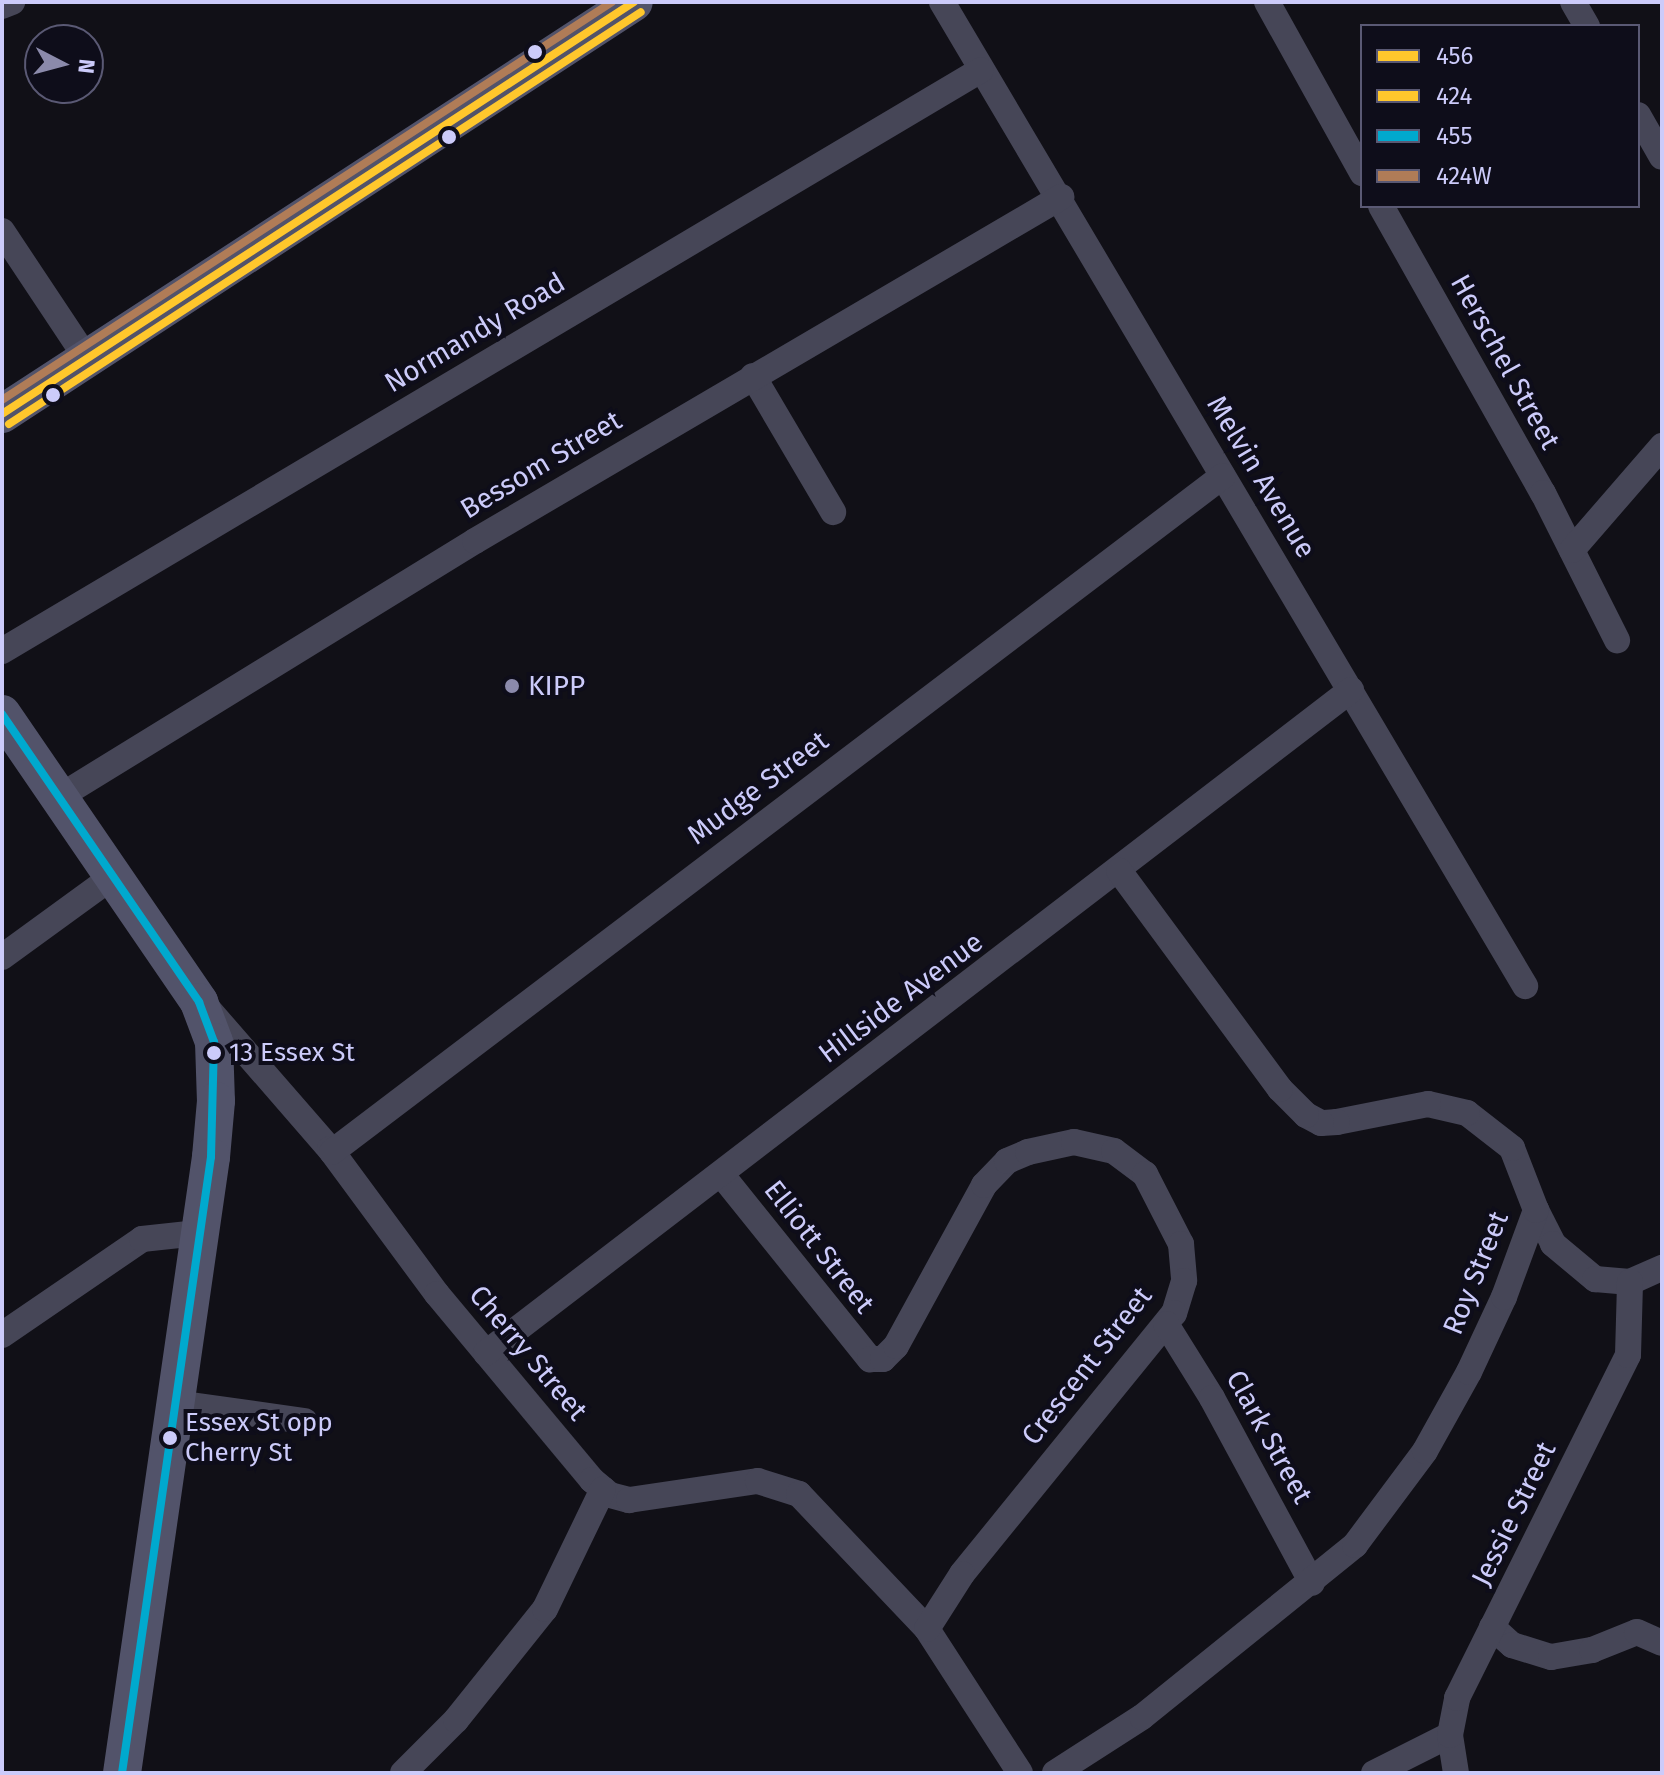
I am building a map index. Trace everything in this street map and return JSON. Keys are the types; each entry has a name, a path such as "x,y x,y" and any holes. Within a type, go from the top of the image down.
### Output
{"main road":[{"path":"2,414 634,2"},
{"path":"2,714 186,983 207,1019 216,1067 211,1157 122,1773"}],"street":[{"path":"2,6 12,2"},
{"name":"Melvin Avenue","path":"942,2 1061,197 1525,986"},
{"path":"1267,2 1360,169"},
{"path":"1573,2 1586,24"},
{"name":"Normandy Road","path":"2,651 981,70"},
{"path":"1640,118 1662,157"},
{"name":"Bessom Street","path":"59,797 753,376 1061,197"},
{"name":"Herschel Street","path":"1382,208 1572,550 1617,640"},
{"path":"2,231 87,359"},
{"path":"753,376 833,512"},
{"path":"1572,550 1662,446"},
{"name":"Mudge Street","path":"332,1152 1223,476"},
{"name":"Hillside Avenue","path":"486,1353 1119,871 1351,690"},
{"name":"Roy Street","path":"1055,1773 1142,1717 1312,1583 1355,1545 1425,1451 1504,1297 1536,1210 1512,1148 1467,1113 1428,1104 1337,1122 1321,1123 1306,1115 1280,1089 1119,871"},
{"path":"2,957 112,877"},
{"name":"Cherry Street","path":"186,983 332,1152 486,1353 603,1489"},
{"name":"Crescent Street","path":"870,1359 883,1359 896,1346 973,1201 1007,1161 1062,1143 1094,1142 1145,1174 1181,1244 1184,1263 1181,1294 1166,1324 962,1574 927,1629"},
{"name":"Elliott Street","path":"721,1174 870,1359"},
{"path":"1536,1210 1553,1244 1575,1266 1595,1279 1630,1282 1662,1268"},
{"path":"2,1335 142,1239 198,1233"},
{"name":"Jessie Street","path":"1456,1773 1450,1735 1457,1698 1628,1355 1630,1282"},
{"name":"Clark Street","path":"1166,1324 1212,1398 1312,1583"},
{"path":"175,1403 305,1421"},
{"path":"403,1773 456,1720 545,1609 603,1489 629,1500 758,1481 780,1484 824,1516 927,1629 1020,1773"},
{"path":"1492,1627 1512,1645 1551,1657 1592,1650 1637,1632 1662,1643"},
{"path":"1374,1773 1450,1735"}],"transit line":[{"name":"424W","path":"2,400 612,2"},
{"name":"456","path":"2,414 634,2"},
{"name":"424","path":"9,424 641,12"},
{"name":"455","path":"2,714 199,1002 214,1042 211,1157 122,1773"}],"place":[{"name":"KIPP","path":"512,686"},
{"name":"13 Essex St","path":"214,1053"},
{"name":"Essex St opp Cherry St","path":"170,1438"}]}
